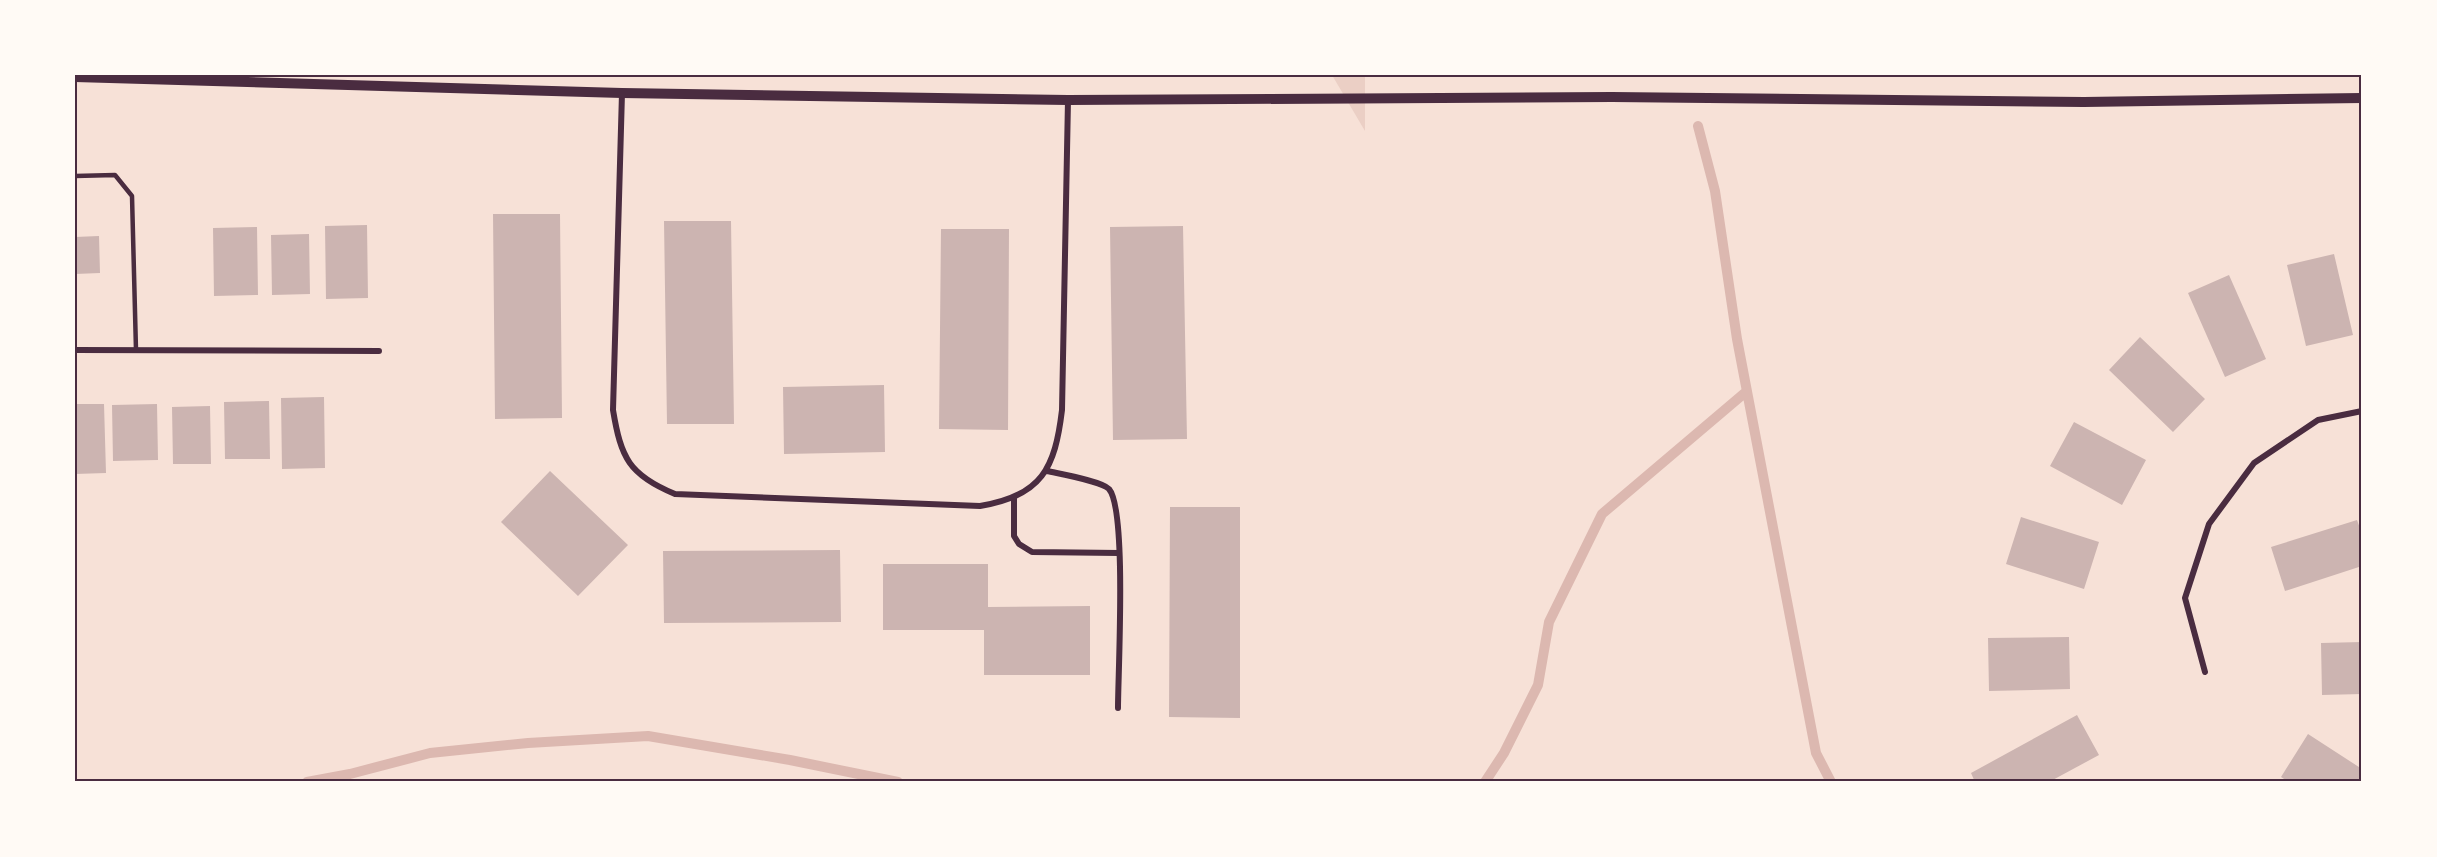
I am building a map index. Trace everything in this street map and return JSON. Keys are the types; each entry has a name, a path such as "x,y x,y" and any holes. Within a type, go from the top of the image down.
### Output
{"street":[{"path":"82,76 622,93 1068,100 1612,97 2084,102 2362,98"},
{"path":"622,93 613,410 618,441 629,464 650,484 675,494 980,506 1014,498 1035,483 1047,471 1058,444 1062,410 1068,100"},
{"path":"75,350 379,351"},
{"path":"2205,672 2185,598 2209,524 2254,463 2318,420 2362,411"},
{"path":"1047,471 1107,487 1115,498 1119,553 1118,708"},
{"path":"1014,498 1014,536 1019,544 1032,552 1119,553"}],"lane":[{"path":"75,176 115,175 132,196 136,350"}],"shaded area":[{"path":"1332,75 1365,75 1365,131"}],"building":[{"path":"493,214 560,214 562,418 495,419"},
{"path":"664,221 731,221 734,424 667,424"},
{"path":"367,225 368,298 326,299 325,226"},
{"path":"1183,226 1187,439 1113,440 1110,227"},
{"path":"257,227 258,295 214,296 213,228"},
{"path":"941,229 1009,229 1008,430 939,429"},
{"path":"309,234 310,294 272,295 271,235"},
{"path":"99,236 100,273 75,274 75,237"},
{"path":"2334,254 2353,335 2306,346 2287,265"},
{"path":"2229,275 2266,359 2225,377 2188,293"},
{"path":"2140,337 2205,399 2173,432 2109,370"},
{"path":"884,385 885,452 784,454 783,387"},
{"path":"324,397 325,468 282,469 281,398"},
{"path":"269,401 270,459 225,459 224,402"},
{"path":"75,404 104,404 106,473 75,474"},
{"path":"157,404 158,460 113,461 112,405"},
{"path":"210,406 211,464 173,464 172,407"},
{"path":"2074,422 2146,460 2122,505 2050,466"},
{"path":"550,471 628,545 578,596 501,522"},
{"path":"1170,507 1240,507 1240,718 1169,717"},
{"path":"2021,517 2099,542 2084,589 2006,564"},
{"path":"2357,520 2362,534 2362,566 2285,591 2271,547"},
{"path":"840,550 841,622 664,623 663,551"},
{"path":"883,564 988,564 988,607 1090,606 1090,675 984,675 984,630 883,630"},
{"path":"2069,637 2070,689 1989,691 1988,638"},
{"path":"2362,642 2362,694 2322,695 2321,643"},
{"path":"2077,715 2099,755 2049,782 1975,782 1971,773"},
{"path":"2308,734 2362,769 2362,782 2289,782 2281,777"}],"waterway":[{"path":"1698,126 1715,191 1737,339 1816,753 1831,782"},
{"path":"1485,782 1504,753 1538,685 1549,622 1602,514 1747,391"},
{"path":"307,782 350,774 430,753 528,743 648,736 790,760 898,782"}]}
